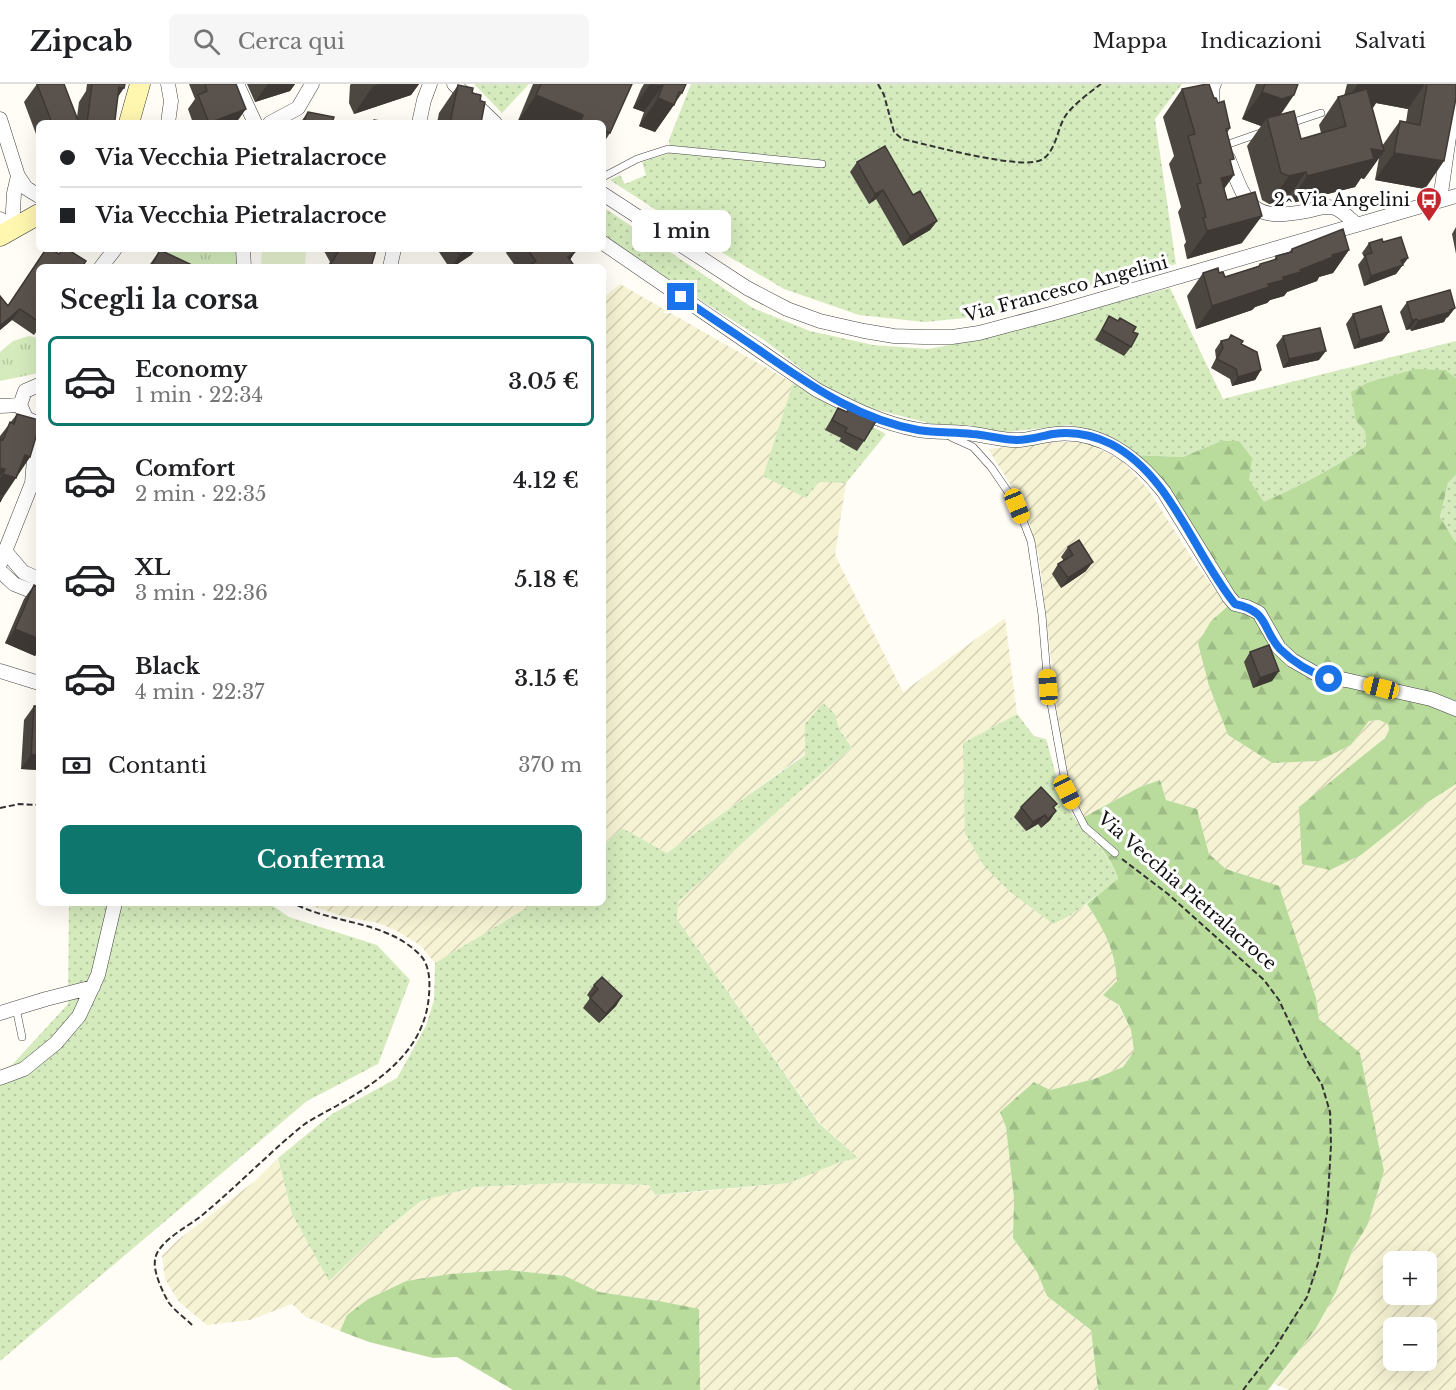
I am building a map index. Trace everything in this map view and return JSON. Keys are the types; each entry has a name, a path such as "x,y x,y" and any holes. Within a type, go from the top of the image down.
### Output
{"street":[{"path":"130,120 140,84"},
{"path":"168,84 171,101 168,120"},
{"path":"237,84 254,120"},
{"path":"276,120 298,108 312,84"},
{"path":"420,120 430,84"},
{"path":"454,84 492,120"},
{"path":"1214,84 1212,89 1213,113 1242,195 1252,208 1279,216 1332,206 1357,225"},
{"path":"1440,200 1455,95 1452,84"},
{"path":"0,119 18,176 26,188 36,194"},
{"path":"4,228 18,176"},
{"name":"Via Francesco Angelini","path":"606,196 747,288 787,309 820,321 864,331 894,336 923,337 952,337 979,333 1456,196"},
{"path":"4,228 36,215"},
{"name":"Via Vecchia Pietralacroce","path":"606,245 817,390 888,423 934,432 973,434 1003,439 1020,440 1057,434 1087,435 1112,445 1151,477 1164,492 1229,597 1235,604 1259,613 1279,648 1292,660 1329,679 1346,680 1431,699 1456,709"},
{"path":"103,264 113,252"},
{"path":"36,386 25,391 20,405 26,418 36,423"},
{"path":"0,406 20,405"},
{"path":"36,444 32,483 3,558 36,578"},
{"path":"0,571 14,584 36,593"},
{"path":"0,671 36,682"},
{"path":"0,1078 24,1069 56,1043 79,1016 98,975 118,907"},
{"path":"0,1013 93,987"}],"lane":[{"path":"1278,127 1321,113"},
{"path":"1220,135 1267,131"},
{"path":"606,175 637,159 668,149 822,164"},
{"name":"Via Vecchia Pietralacroce","path":"934,432 973,447 991,467 1017,506 1031,541 1042,615 1048,687 1067,792 1085,827 1115,853"},
{"path":"16,1008 22,1037"}],"path":[{"path":"878,84 884,95 894,132 902,139 1010,162 1029,163 1042,160 1054,145 1066,115 1101,84"},
{"path":"0,808 19,804 36,805"},
{"name":"Via Vecchia Pietralacroce","path":"1115,853 1168,894 1264,980 1279,1000 1307,1060 1322,1085 1330,1112 1331,1145 1327,1214 1318,1263 1307,1298 1274,1351 1243,1390"},
{"path":"192,1325 170,1304 165,1294 154,1260 159,1251 169,1239 198,1218 304,1125 386,1075 419,1035 428,1011 429,972 424,958 408,943 382,929 324,916 300,906"}],"shaded area":[{"path":"620,284 793,383 763,476 846,483 835,555 903,692 1005,618 1017,714 963,743 1071,915 1087,904 1106,934 1116,965 1118,1005 1131,1030 1134,1051 1123,1067 1094,1079 1050,1090 1000,1112 1006,1127 1014,1199 1013,1238 1037,1272 1047,1296 1091,1330 1098,1390 700,1390 699,1380 659,1301 599,1292 565,1276 507,1270 450,1274 405,1281 368,1299 347,1315 340,1331 306,1317 292,1304 250,1320 207,1325 179,1302 165,1279 162,1256 178,1240 255,1181 278,1158 292,1214 327,1277 421,1201 475,1187 565,1183 649,1185 655,1195 696,1192 790,1183 840,1162 858,1158 820,1123 677,919 678,902 792,798 852,748 839,729 835,714 805,724 805,754 667,853 622,828 606,842 606,296"},
{"path":"1055,442 1086,442 1121,460 1148,489 1195,563 1228,607 1211,621 1209,686 1228,735 1272,763 1319,761 1351,745 1369,721 1379,720 1388,724 1389,730 1385,738 1300,807 1425,804 1456,784 1456,1390 1289,1390 1274,1384 1315,1330 1336,1292 1353,1249 1368,1224 1384,1171 1360,1054 1319,1019 1316,998 1279,887 1226,869 1209,854 1197,809 1166,800 1160,780 1140,787 1084,817 1070,785 1060,735 1039,557 1025,507 988,449"},
{"path":"312,906 530,906 435,963 420,945 395,930 378,923 342,916"}],"green space":[{"path":"474,84 529,84 502,113"},
{"path":"691,84 1182,84 1155,119 1176,264 994,315 925,322 859,315 784,289 716,249 610,180 620,175 625,184 646,175 642,162 670,153 669,140"},
{"path":"606,209 753,308 810,331 873,345 928,349 977,340 1170,288 1223,399 1456,341 1456,378 1446,370 1356,421 1365,431 1366,446 1316,476 1263,503 1221,441 1183,457 1133,455 1071,425 1007,432 944,427 866,407 831,392 764,340 606,237"},
{"path":"167,252 237,252 237,264 189,264"},
{"path":"262,252 306,252 305,264 261,264"},
{"path":"29,336 36,337 36,374 0,381 0,352 13,341"},
{"path":"1415,369 1446,370 1456,378 1456,475 1448,483 1440,517 1456,543 1456,784 1425,804 1361,855 1330,870 1302,864 1299,807 1385,738 1389,730 1388,724 1379,720 1369,721 1351,745 1319,761 1272,763 1228,735 1209,686 1198,643 1211,621 1236,599 1133,455 1183,457 1221,441 1239,441 1252,458 1249,480 1264,502 1316,476 1366,446 1365,431 1356,421 1351,392 1367,383"},
{"path":"793,383 886,434 846,483 819,482 806,498 763,476"},
{"path":"1456,475 1456,543 1440,517 1448,483"},
{"path":"823,703 835,714 839,729 852,748 792,798 678,902 677,919 819,1123 858,1158 840,1162 790,1183 655,1195 649,1185 565,1183 475,1187 421,1201 369,1243 329,1281 292,1214 278,1158 332,1114 397,1078 426,1026 434,1000 435,963 530,906 606,906 606,842 622,828 667,853 805,755 805,724"},
{"path":"1017,714 1034,736 1046,739 1058,782 1068,807 1080,826 1102,850 1118,880 1071,915 1053,924 1009,891 984,866 965,833 963,743"},
{"path":"1160,780 1166,800 1197,809 1209,854 1226,869 1279,886 1316,998 1319,1019 1360,1053 1384,1171 1368,1224 1353,1249 1336,1292 1315,1330 1268,1390 1098,1390 1091,1330 1047,1296 1037,1272 1013,1238 1014,1199 1006,1127 1000,1112 1034,1082 1050,1090 1094,1079 1123,1067 1134,1051 1131,1030 1119,1005 1103,995 1117,981 1116,970 1108,940 1087,904 1118,879 1107,856 1079,824 1084,817 1140,787"},
{"path":"69,906 273,906 289,917 377,945 410,980 378,1064 307,1101 0,1361 0,1070 12,1065 68,1004"},
{"path":"507,1270 565,1276 599,1292 699,1309 700,1390 513,1390 457,1357 433,1358 369,1342 340,1331 347,1315 368,1299 406,1281 450,1274"}],"building":[{"path":"37,84 64,84 78,120 51,120"},
{"path":"92,84 125,84 124,88 119,87 115,120 87,120"},
{"path":"205,84 236,84 246,109 217,120 208,120 198,95 207,91"},
{"path":"541,84 632,84 610,133 606,131 606,120 581,120 583,115 536,95"},
{"path":"662,84 686,84 682,93 679,92 674,105 658,98"},
{"path":"1209,84 1218,103 1224,101 1230,128 1226,129 1234,159 1230,160 1234,175 1221,178 1227,200 1255,192 1262,216 1207,231 1203,218 1206,217 1197,184 1201,183 1188,136 1195,134 1182,89"},
{"path":"1265,84 1298,84 1294,95 1282,99 1262,92"},
{"path":"1427,84 1456,84 1456,98 1444,161 1394,153 1400,121 1420,125"},
{"path":"458,85 473,88 472,93 481,95 480,101 485,102 482,120 451,120"},
{"path":"1367,89 1384,151 1371,149 1374,159 1307,176 1306,172 1289,176 1281,173 1267,118 1294,111 1301,139 1346,126 1338,97"},
{"path":"308,112 334,117 333,120 304,120"},
{"path":"885,146 913,195 920,191 937,221 910,236 883,190 875,194 857,162"},
{"path":"1343,229 1349,250 1332,255 1333,257 1300,270 1301,272 1283,277 1284,280 1268,284 1269,287 1212,306 1203,273 1218,268 1219,273 1223,272 1225,277 1260,266 1260,264 1277,259 1276,256 1292,252 1292,249"},
{"path":"1401,237 1408,258 1401,260 1403,265 1371,276 1365,255 1372,253 1369,243"},
{"path":"44,252 59,254 72,252 86,261 84,264 36,264"},
{"path":"159,252 164,252 190,264 153,264"},
{"path":"338,252 375,252 372,264 331,264"},
{"path":"529,252 575,252 568,257 573,264 532,264 536,261"},
{"path":"36,264 36,320 20,309 0,326 0,296 8,306"},
{"path":"1450,290 1455,308 1450,312 1418,321 1417,319 1412,320 1407,302"},
{"path":"1381,306 1389,332 1360,340 1353,314"},
{"path":"1109,316 1118,321 1120,318 1136,327 1133,332 1138,334 1131,347 1102,330"},
{"path":"1320,328 1326,351 1289,359 1283,336"},
{"path":"1231,335 1243,341 1241,344 1257,352 1261,370 1238,377 1236,369 1217,359 1223,348 1221,341 1229,339"},
{"path":"851,404 878,418 864,441 845,432 847,428 832,420 838,408 847,412"},
{"path":"17,414 36,419 36,437 30,457 25,455 16,478 3,474 5,469 0,468 0,439 3,440 10,422 14,424"},
{"path":"1079,540 1093,562 1068,578 1058,564 1073,555 1068,547"},
{"path":"34,585 36,586 36,638 15,629"},
{"path":"1269,645 1279,671 1260,678 1250,652"},
{"path":"34,706 36,706 36,755 31,755"},
{"path":"1041,787 1057,804 1053,807 1056,811 1048,819 1045,815 1033,822 1021,807"},
{"path":"602,977 622,996 606,1014 590,998 598,989 594,985"}],"place":[{"name":"2^ Via Angelini","path":"1429,223"}],"route":[{"path":"681,297 817,390 888,423 919,430 1003,439 1020,440 1057,434 1087,435 1112,445 1133,460 1164,492 1208,565 1235,604 1259,613 1279,648 1292,660 1329,679"}]}
